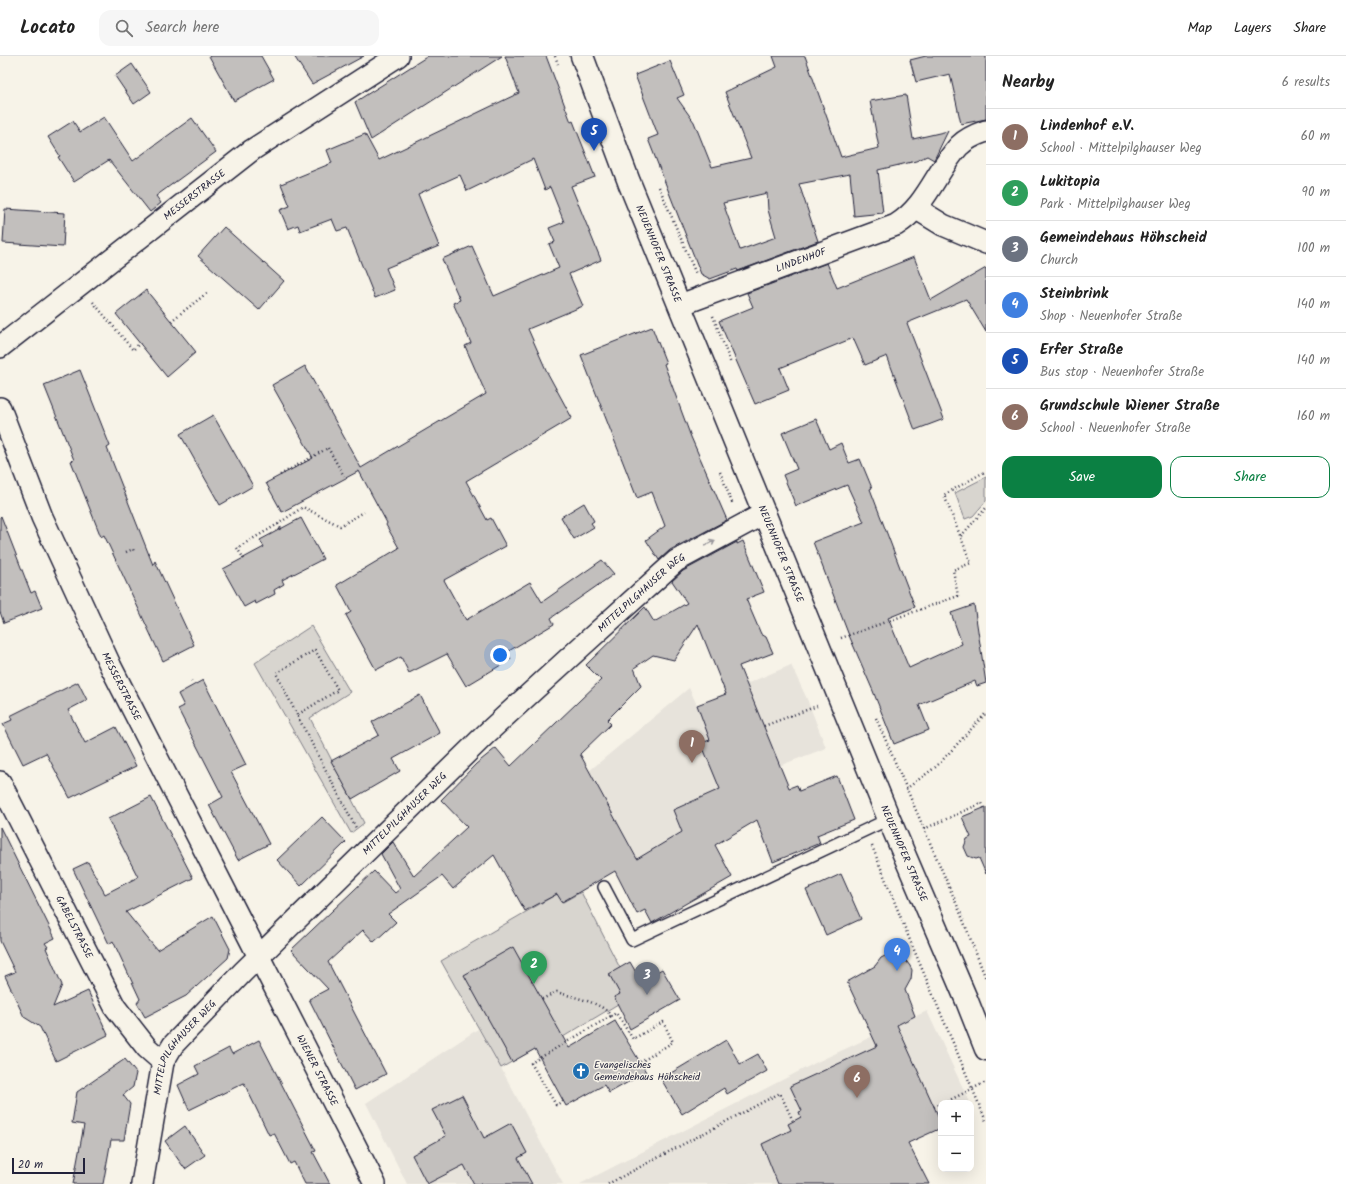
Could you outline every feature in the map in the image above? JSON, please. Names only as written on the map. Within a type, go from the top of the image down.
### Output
[{"type":"main road","name":"NEUENHOFER STRASSE","points":[[582,56],[612,140],[889,819],[986,1049]]},
{"type":"street","name":"MESSERSTRASSE","points":[[0,347],[252,150],[398,56]]},
{"type":"street","name":"LINDENHOF","points":[[680,305],[896,225],[906,219],[917,209],[960,145],[973,136],[986,131]]},
{"type":"street","points":[[917,209],[943,225],[986,243]]},
{"type":"street","name":"MESSERSTRASSE","points":[[0,408],[42,517],[111,667],[259,957]]},
{"type":"street","name":"MITTELPILGHAUSER WEG","points":[[142,1184],[163,1062],[172,1045],[367,850],[492,728],[676,561],[765,513]]},
{"type":"street","name":"GABELSTRASSE","points":[[0,782],[115,1008],[147,1048],[163,1062]]},
{"type":"street","name":"WIENER STRASSE","points":[[259,957],[375,1184]]},
{"type":"lane","points":[[604,886],[632,940],[889,819]]},
{"type":"path","points":[[79,285],[133,350],[140,343]]},
{"type":"path","points":[[171,321],[207,293]]},
{"type":"path","points":[[280,475],[328,448],[344,476]]},
{"type":"path","points":[[841,638],[958,596],[953,570],[971,563],[944,494],[986,471]]},
{"type":"path","points":[[244,559],[237,548],[304,507],[340,526],[364,512]]},
{"type":"path","points":[[961,536],[986,508]]},
{"type":"path","points":[[278,524],[281,530]]},
{"type":"path","points":[[126,552],[133,549],[134,552]]},
{"type":"path","points":[[297,715],[338,690],[315,650],[276,673],[297,715],[367,850]]},
{"type":"path","points":[[764,726],[817,706],[820,713]]},
{"type":"path","points":[[986,713],[937,766],[906,789],[960,912],[986,979]]},
{"type":"path","points":[[924,829],[982,803],[984,808]]},
{"type":"path","points":[[865,830],[986,1121]]},
{"type":"path","points":[[542,999],[556,992],[591,1002],[608,1011],[611,1016]]},
{"type":"path","points":[[563,1101],[556,1105],[531,1063],[542,1055],[616,1013],[633,1039],[663,1022],[673,1042],[636,1065]]},
{"type":"path","points":[[950,1100],[986,1082]]},
{"type":"path","points":[[608,1184],[780,1093],[794,1121]]},
{"type":"path","points":[[934,1108],[938,1106]]},
{"type":"shaded area","points":[[986,477],[986,501],[973,516],[965,519],[955,493]]},
{"type":"shaded area","points":[[311,626],[350,692],[310,718],[364,823],[351,833],[255,663]]},
{"type":"shaded area","points":[[791,665],[807,699],[826,748],[729,785],[673,810],[682,832],[637,859],[589,771],[689,688],[697,705]]},
{"type":"shaded area","points":[[581,892],[620,968],[620,994],[614,997],[618,1004],[563,1037],[561,1034],[501,1068],[441,961],[557,894],[563,902]]},
{"type":"shaded area","points":[[927,1011],[969,1100],[938,1100],[938,1129],[818,1184],[580,1184],[817,1062]]},
{"type":"shaded area","points":[[478,1029],[501,1068],[563,1184],[407,1184],[366,1103]]},
{"type":"building","points":[[209,56],[261,56],[274,79],[234,101]]},
{"type":"building","points":[[294,56],[364,56],[312,84]]},
{"type":"building","points":[[428,56],[502,56],[371,140],[355,102]]},
{"type":"building","points":[[505,56],[546,56],[571,122],[573,121],[595,177],[571,186],[601,260],[569,274],[583,306],[528,329],[547,372],[572,418],[466,481],[487,520],[491,518],[506,546],[444,580],[466,620],[530,582],[542,602],[602,560],[614,574],[551,618],[554,624],[507,652],[511,659],[466,686],[447,654],[409,673],[401,657],[376,670],[346,615],[351,612],[337,585],[399,548],[359,471],[282,512],[266,483],[313,458],[272,385],[305,366],[361,468],[486,394],[465,346],[471,343],[453,303],[460,300],[442,259],[472,246],[494,296],[559,268],[549,244],[555,242],[549,228],[564,222],[550,187],[545,190],[533,159],[467,191],[460,175],[418,194],[439,246],[386,268],[395,290],[375,298],[347,228],[337,231],[332,219],[300,231],[298,225],[288,229],[280,210],[290,206],[281,184],[332,163],[327,150],[365,134],[379,160],[519,93]]},
{"type":"building","points":[[773,56],[805,56],[841,157],[879,148],[870,101],[906,95],[913,139],[948,131],[934,160],[927,156],[916,161],[878,170],[883,213],[854,216],[850,174],[799,184],[818,241],[738,271],[737,269],[710,279],[701,274],[648,139],[658,135],[635,75],[670,61],[684,95],[677,98],[694,122],[712,167],[751,158],[725,92],[777,67]],"holes":[[[767,193],[768,210],[776,237],[740,250],[723,203]]]},
{"type":"building","points":[[926,56],[986,56],[986,119],[961,124],[950,74],[916,82],[910,60]]},
{"type":"building","points":[[132,64],[151,92],[134,104],[115,76]]},
{"type":"building","points":[[104,117],[133,161],[192,118],[216,152],[156,196],[161,203],[150,212],[109,160],[74,182],[58,157],[60,156],[48,137],[73,121],[80,132]]},
{"type":"building","points":[[5,209],[65,213],[63,247],[3,243]]},
{"type":"building","points":[[224,227],[284,281],[259,310],[198,256]]},
{"type":"building","points":[[914,257],[931,300],[986,268],[986,332],[966,299],[907,323],[944,419],[915,430],[887,356],[865,365],[853,338],[780,368],[789,390],[755,404],[719,321],[753,307],[747,293],[827,263],[837,288]]},
{"type":"building","points":[[146,290],[196,352],[167,377],[116,314]]},
{"type":"building","points":[[652,327],[691,437],[727,520],[670,550],[659,560],[646,540],[665,526],[652,492],[637,498],[581,355]]},
{"type":"building","points":[[80,370],[110,446],[107,448],[153,565],[155,561],[194,645],[163,661],[104,535],[101,537],[71,461],[74,460],[44,385]]},
{"type":"building","points":[[213,415],[253,486],[220,505],[180,434]]},
{"type":"building","points":[[816,419],[829,449],[841,443],[849,463],[860,459],[872,488],[870,489],[915,607],[888,618],[909,668],[962,644],[951,613],[974,605],[986,683],[977,686],[975,681],[919,705],[929,730],[894,744],[848,633],[813,542],[864,522],[847,485],[796,506],[783,475],[797,469],[782,433]]},
{"type":"building","points":[[584,503],[594,521],[591,523],[594,527],[574,539],[561,517]]},
{"type":"building","points":[[1,516],[31,593],[35,591],[42,608],[4,623],[0,612]]},
{"type":"building","points":[[301,518],[323,559],[282,580],[284,584],[274,590],[275,594],[256,604],[255,601],[244,607],[223,569],[264,547],[260,540]]},
{"type":"building","points":[[743,541],[764,592],[746,599],[761,634],[766,637],[773,653],[739,666],[789,788],[797,785],[799,791],[837,776],[854,820],[817,835],[820,843],[773,862],[757,820],[715,845],[732,877],[652,923],[645,910],[637,914],[615,871],[562,902],[557,894],[525,911],[494,855],[453,889],[442,876],[388,914],[396,922],[374,942],[363,930],[328,962],[386,1074],[355,1090],[309,999],[328,989],[291,950],[374,871],[395,893],[400,889],[381,854],[393,842],[414,876],[467,827],[441,800],[476,764],[496,748],[511,766],[601,680],[586,665],[645,607],[654,622],[687,603],[672,581],[683,571],[737,542],[737,544]],"holes":[[[698,624],[726,694],[697,705],[710,740],[701,743],[720,789],[673,810],[682,832],[637,859],[580,754],[611,724],[607,720],[641,686],[634,668],[653,655],[674,660]]]},
{"type":"building","points":[[203,680],[246,765],[231,772],[269,844],[238,860],[209,805],[223,797],[178,709],[184,706],[178,694]]},
{"type":"building","points":[[78,682],[87,700],[68,710],[85,743],[116,727],[136,766],[70,798],[46,753],[23,764],[3,724],[12,720],[10,716]]},
{"type":"building","points":[[420,695],[440,733],[393,759],[400,771],[352,799],[331,761],[379,735],[372,722]]},
{"type":"building","points":[[151,797],[193,878],[126,912],[157,950],[213,916],[230,949],[228,958],[186,996],[145,1017],[137,1003],[140,999],[113,941],[109,944],[73,869],[88,862],[105,894],[138,877],[108,819]]},
{"type":"building","points":[[986,807],[986,874],[979,858],[976,859],[968,856],[964,847],[967,839],[971,837],[962,817]]},
{"type":"building","points":[[322,817],[346,842],[301,886],[277,860]]},
{"type":"building","points":[[0,827],[55,938],[45,943],[48,947],[46,948],[62,985],[53,1007],[88,991],[108,1035],[56,1061],[40,1027],[24,1017],[5,976],[15,972],[0,941]]},
{"type":"building","points":[[841,874],[861,919],[826,935],[806,890]]},
{"type":"building","points":[[513,947],[569,1048],[615,1021],[646,1072],[609,1093],[604,1085],[566,1106],[535,1049],[512,1062],[464,975]]},
{"type":"building","points":[[889,954],[900,955],[904,958],[912,970],[911,979],[905,990],[915,1016],[897,1025],[938,1115],[938,1129],[908,1143],[929,1184],[778,1184],[762,1144],[791,1130],[788,1124],[801,1117],[799,1112],[802,1111],[790,1086],[877,1046],[847,982],[875,966],[881,958]]},
{"type":"building","points":[[630,962],[641,981],[662,969],[680,1000],[630,1029],[614,997],[620,994],[609,974]]},
{"type":"building","points":[[259,1040],[316,1151],[313,1152],[330,1184],[305,1184],[294,1162],[290,1164],[274,1133],[269,1135],[244,1083],[189,1110],[178,1085],[199,1074],[195,1066],[229,1048],[232,1054]]},
{"type":"building","points":[[726,1040],[740,1064],[758,1054],[767,1071],[727,1094],[724,1088],[682,1114],[661,1079]]},
{"type":"building","points":[[125,1059],[136,1073],[133,1087],[123,1095],[130,1104],[124,1140],[111,1140],[103,1184],[73,1184],[84,1125],[72,1123],[77,1092]]},
{"type":"building","points":[[462,1095],[484,1138],[511,1123],[527,1153],[518,1158],[532,1184],[474,1184],[464,1165],[427,1184],[412,1155],[446,1136],[432,1110]]},
{"type":"building","points":[[185,1126],[205,1155],[185,1169],[165,1141]]},
{"type":"place","name":"Erfer Straße","points":[[594,151]]},
{"type":"place","name":"Lindenhof e.V.","points":[[692,763]]},
{"type":"place","name":"Steinbrink","points":[[897,971]]},
{"type":"place","name":"Lukitopia","points":[[534,984]]},
{"type":"place","name":"Gemeindehaus Höhscheid","points":[[647,995]]},
{"type":"place","name":"Evangelisches Gemeindehaus Höhscheid","points":[[581,1071]]},
{"type":"place","name":"Grundschule Wiener Straße","points":[[857,1098]]}]
